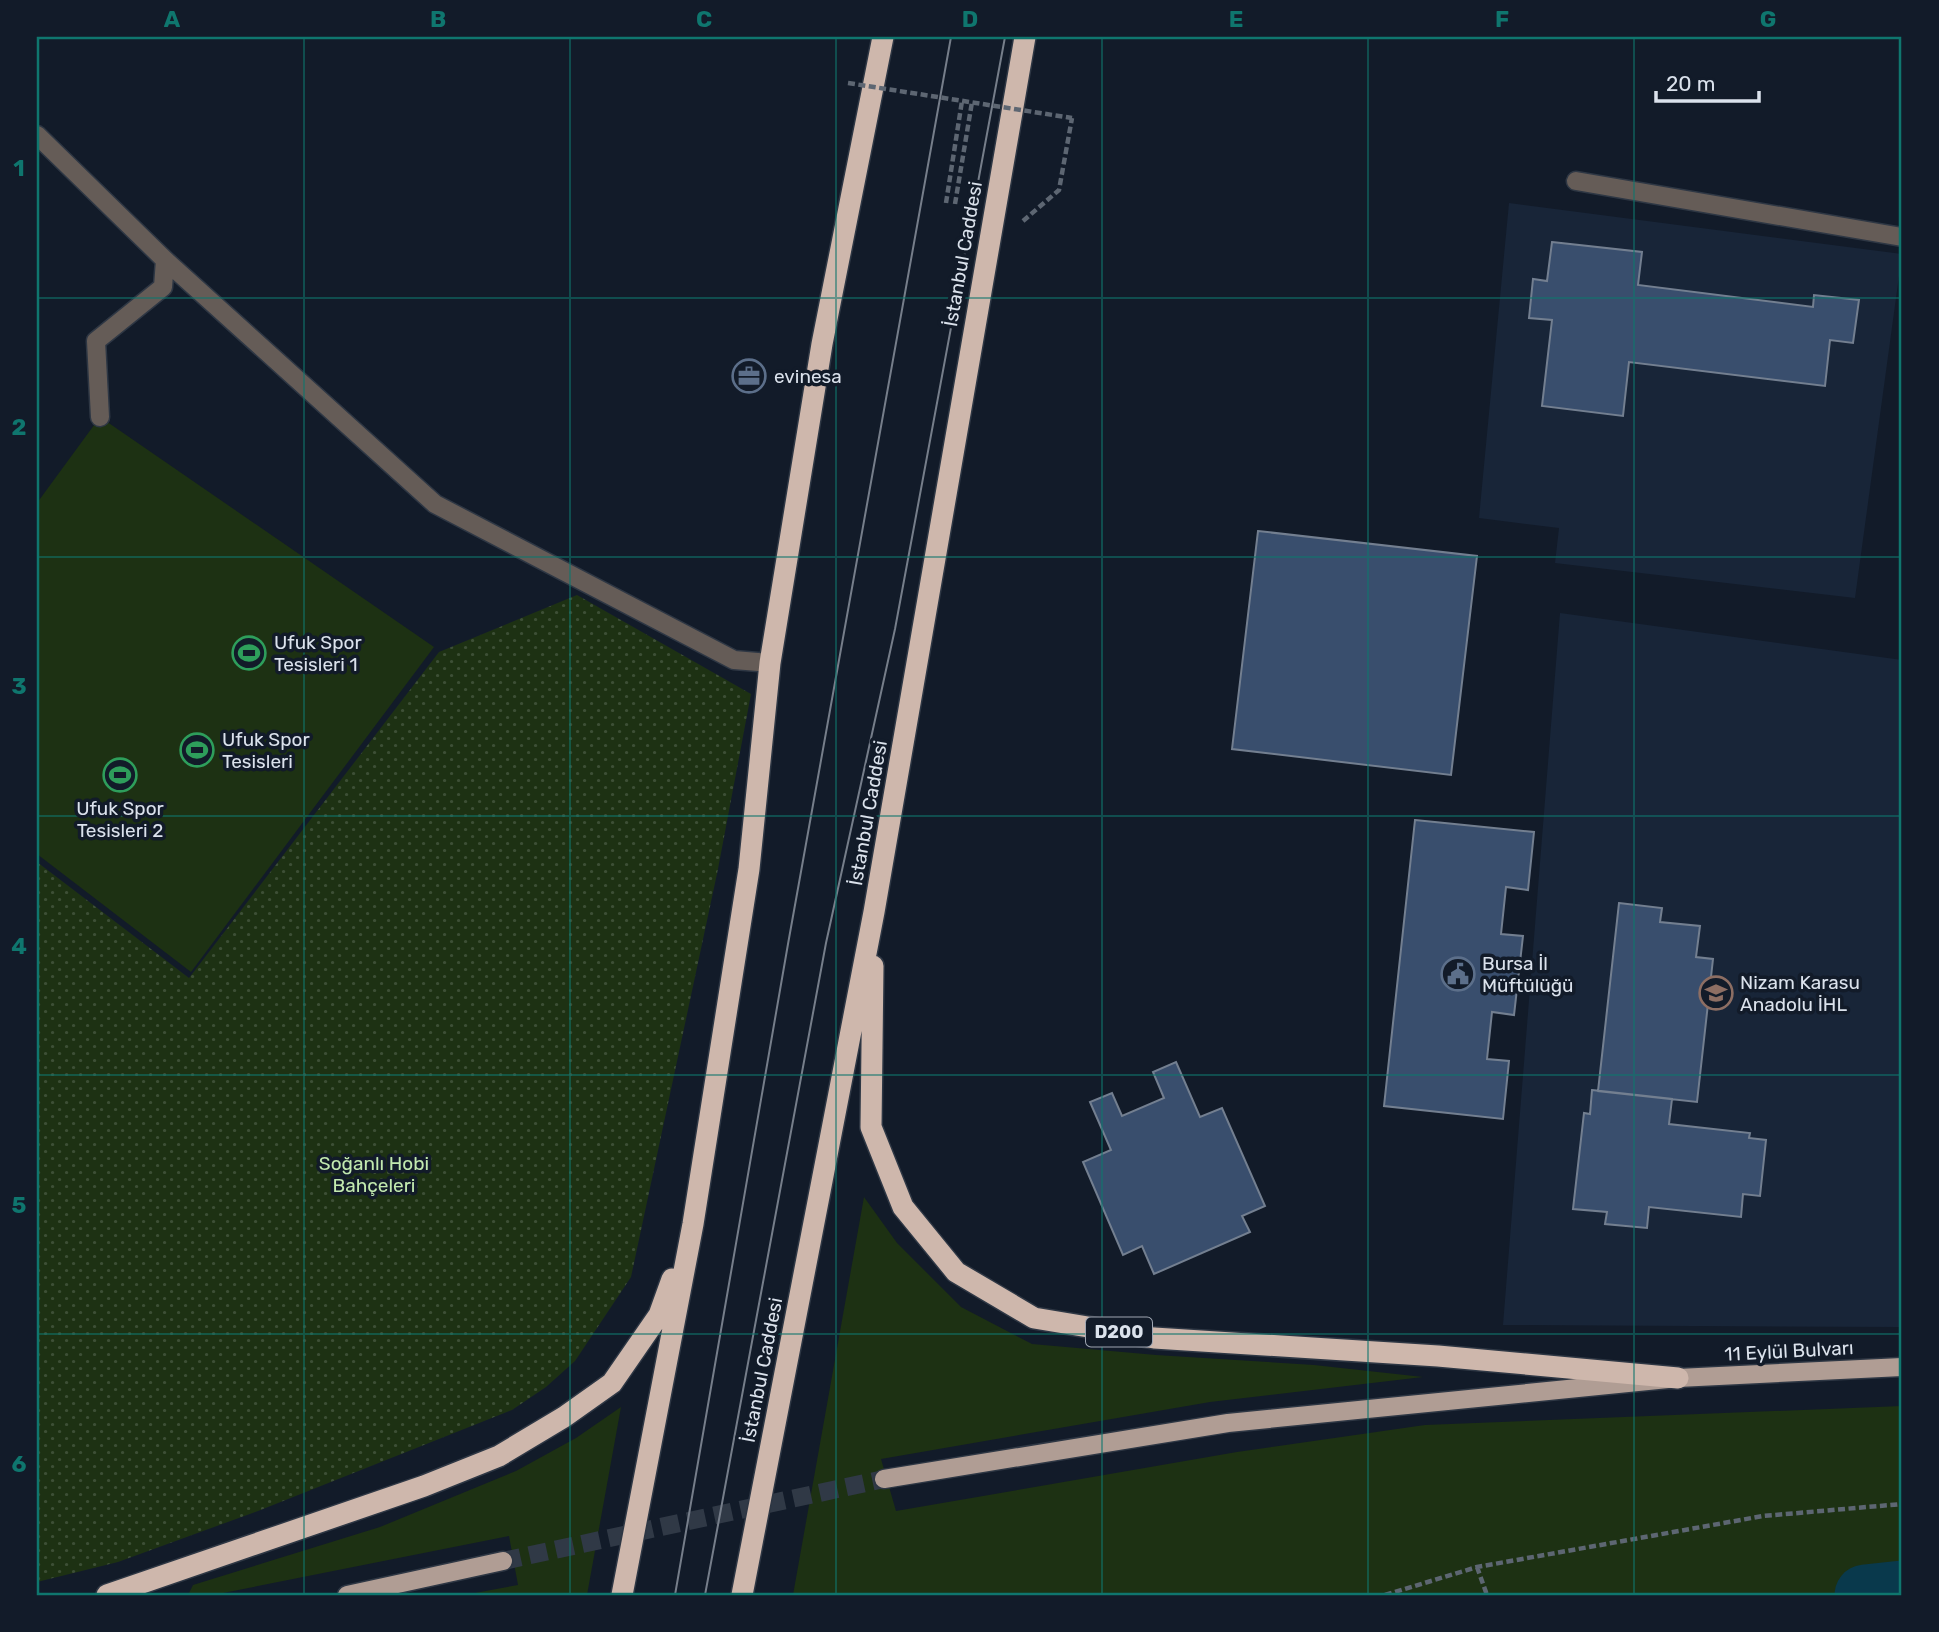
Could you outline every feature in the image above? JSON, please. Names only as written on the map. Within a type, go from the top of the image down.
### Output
[{"type":"highway","name":"İstanbul Caddesi","points":[[742,1595],[874,912],[1025,37]]},
{"type":"highway","points":[[622,1595],[693,1224],[749,869],[770,663],[822,344],[882,38]]},
{"type":"highway","name":"D200","points":[[874,912],[871,1127],[903,1207],[956,1272],[1034,1318],[1154,1338],[1438,1356],[1678,1378]]},
{"type":"highway","points":[[107,1595],[424,1486],[499,1456],[564,1417],[612,1383],[659,1315],[693,1224]]},
{"type":"main road","name":"11 Eylül Bulvarı","points":[[884,1479],[1228,1423],[1678,1378],[1902,1367]]},
{"type":"main road","points":[[347,1595],[503,1561]]},
{"type":"lane","points":[[37,135],[165,260],[435,504],[734,660],[770,663]]},
{"type":"lane","points":[[1576,181],[1902,237]]},
{"type":"lane","points":[[100,417],[96,341],[163,287],[165,260]]},
{"type":"path","points":[[848,83],[1072,118],[1059,190]]},
{"type":"path","points":[[946,203],[962,101]]},
{"type":"path","points":[[955,204],[972,102]]},
{"type":"path","points":[[1385,1595],[1477,1567],[1763,1516],[1902,1504]]},
{"type":"path","points":[[1477,1567],[1487,1595]]},
{"type":"shaded area","points":[[1509,203],[1902,254],[1855,598],[1555,563],[1559,528],[1479,518]]},
{"type":"shaded area","name":"Nizam Karasu Anadolu İHL","points":[[1560,613],[1902,660],[1902,1327],[1503,1325]]},
{"type":"green space","name":"Ufuk Spor Tesisleri","points":[[100,417],[434,647],[191,972],[37,854],[37,503]]},
{"type":"green space","name":"Soğanlı Hobi Bahçeleri","points":[[577,595],[751,694],[718,869],[631,1277],[575,1361],[546,1387],[512,1410],[258,1511],[118,1562],[37,1582],[37,862],[189,978],[439,652]]},
{"type":"green space","points":[[864,1197],[897,1243],[961,1307],[1032,1344],[1314,1365],[1423,1377],[1210,1402],[881,1459],[896,1511],[1237,1452],[1425,1425],[1902,1406],[1902,1595],[793,1595]]},
{"type":"green space","points":[[621,1407],[587,1595],[464,1595],[518,1585],[509,1536],[213,1595],[188,1595],[193,1585],[380,1527],[516,1471],[576,1438]]},
{"type":"building","points":[[1552,242],[1642,252],[1638,285],[1813,307],[1814,295],[1859,300],[1853,343],[1830,340],[1825,386],[1629,362],[1623,416],[1542,406],[1552,320],[1529,318],[1533,279],[1547,281]]},
{"type":"building","points":[[1258,531],[1477,556],[1451,775],[1232,749]]},
{"type":"building","name":"Bursa İl Müftülüğü","points":[[1415,820],[1534,832],[1528,890],[1506,887],[1501,934],[1523,936],[1514,1015],[1492,1012],[1487,1059],[1509,1061],[1503,1119],[1384,1106]]},
{"type":"building","points":[[1619,903],[1662,908],[1660,922],[1700,926],[1696,957],[1713,959],[1697,1102],[1598,1091]]},
{"type":"building","points":[[1176,1062],[1200,1117],[1222,1108],[1265,1206],[1242,1216],[1250,1232],[1154,1274],[1142,1246],[1123,1255],[1083,1162],[1111,1150],[1090,1102],[1112,1093],[1122,1116],[1164,1098],[1153,1072]]},
{"type":"building","points":[[1592,1090],[1672,1099],[1669,1124],[1750,1133],[1749,1138],[1766,1140],[1760,1196],[1743,1194],[1741,1217],[1649,1207],[1647,1228],[1605,1224],[1607,1212],[1573,1209],[1584,1113],[1590,1114]]},
{"type":"waterway","points":[[1865,1595],[1902,1591]]},
{"type":"tunnel","points":[[503,1561],[884,1479]]},
{"type":"tram line","points":[[675,1595],[788,944],[951,37]]},
{"type":"tram line","points":[[705,1595],[826,943],[895,629],[1005,37]]},
{"type":"place","name":"evinesa","points":[[749,376]]},
{"type":"place","name":"Ufuk Spor Tesisleri 1","points":[[249,653]]},
{"type":"place","name":"Ufuk Spor Tesisleri","points":[[197,750]]},
{"type":"place","name":"Ufuk Spor Tesisleri 2","points":[[120,775]]},
{"type":"place","name":"Bursa İl Müftülüğü","points":[[1458,974]]},
{"type":"place","name":"Nizam Karasu Anadolu İHL","points":[[1716,993]]}]
